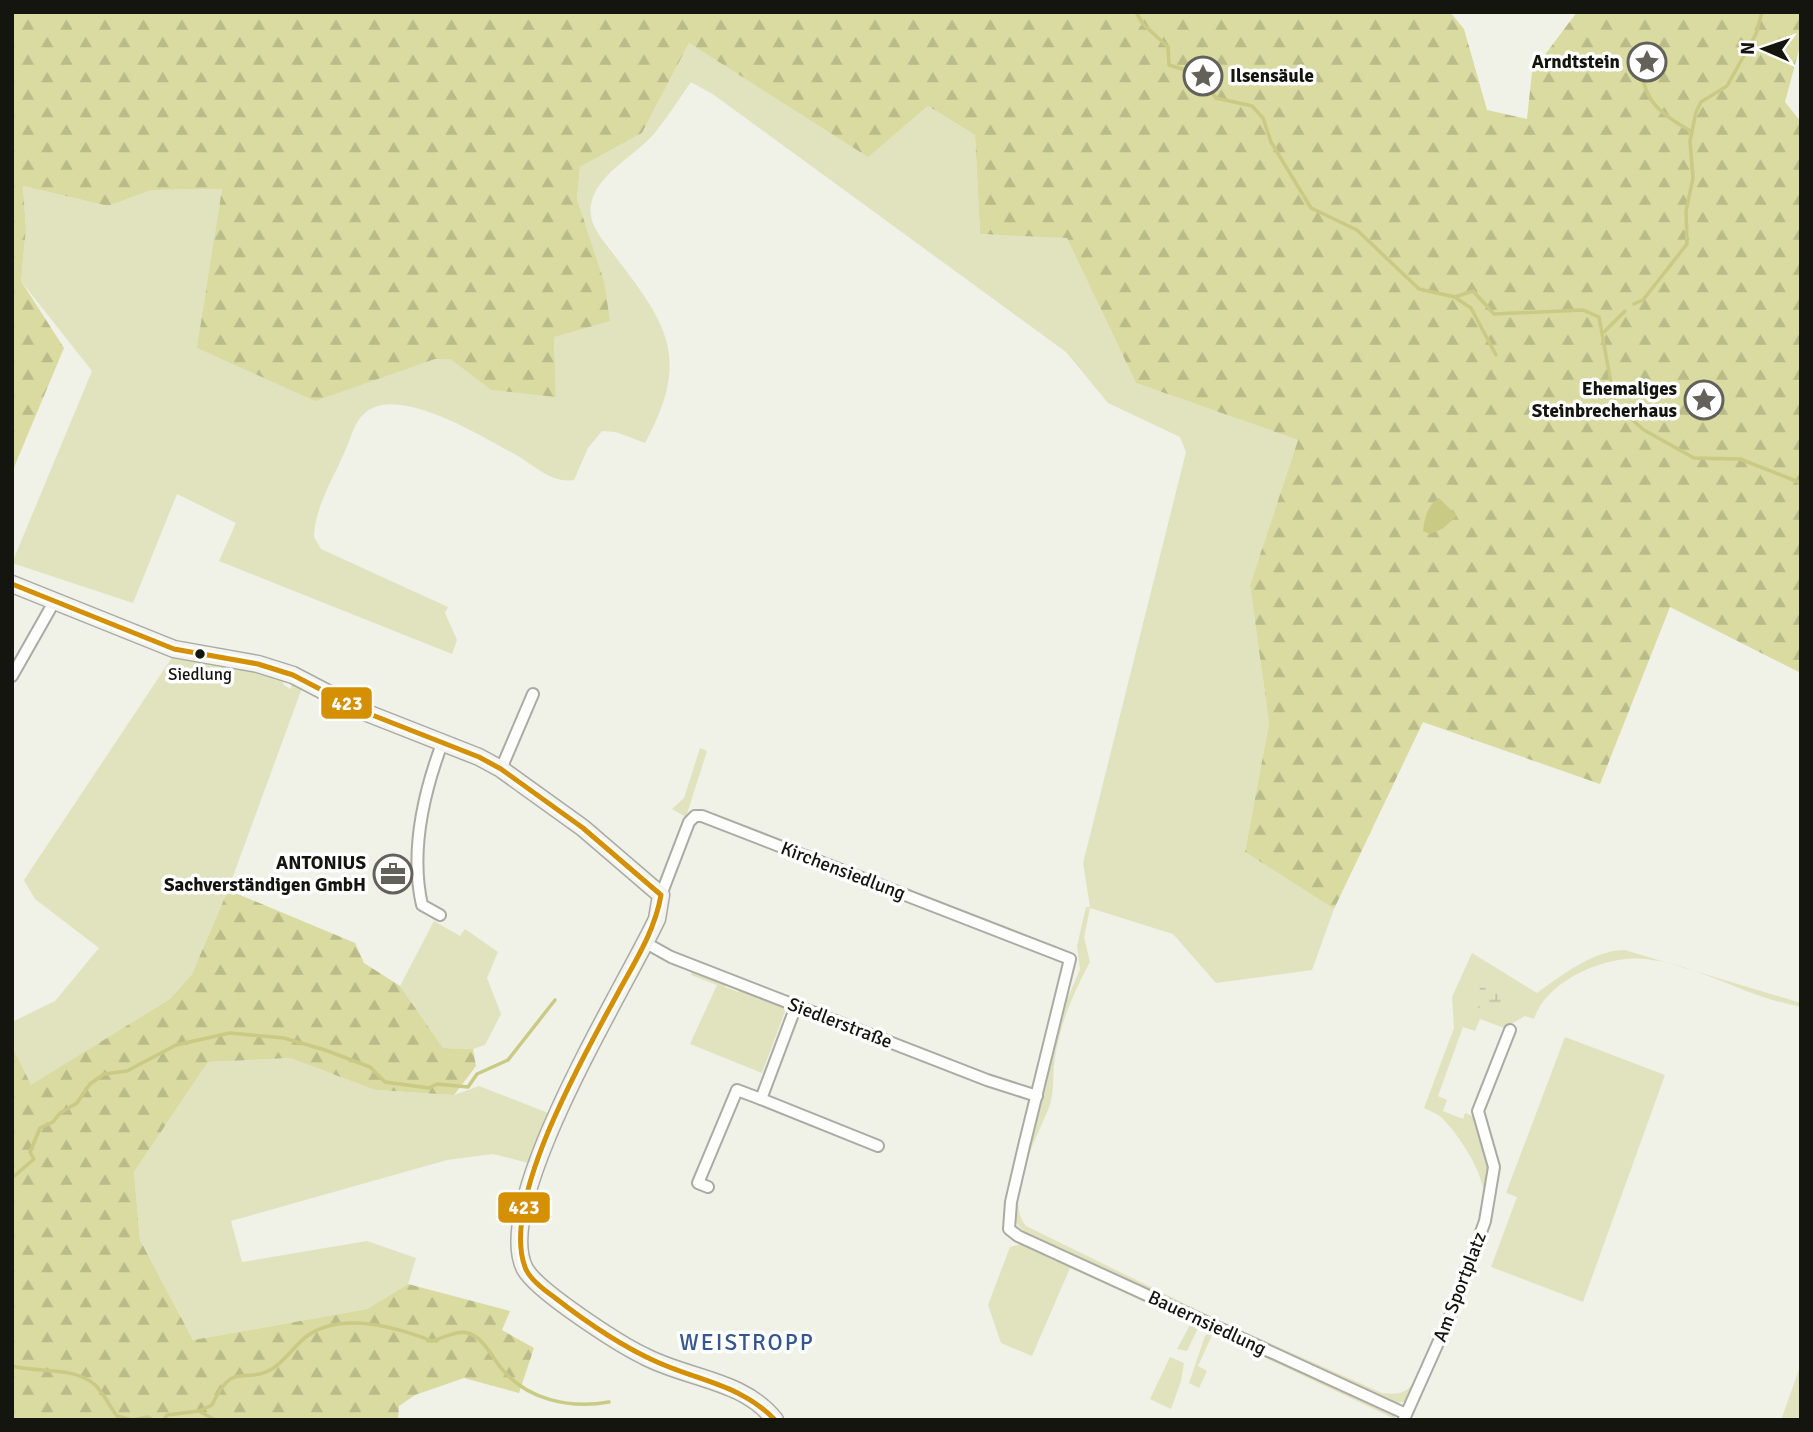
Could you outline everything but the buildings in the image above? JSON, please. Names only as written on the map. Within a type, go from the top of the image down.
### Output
[{"type":"street","points":[[12,584],[174,649],[258,664],[293,675],[362,710],[443,741],[502,769],[583,828],[661,895],[657,919],[646,943],[556,1118],[523,1209],[519,1247],[524,1267],[539,1286],[642,1356],[752,1397],[775,1420]]},
{"type":"street","points":[[12,676],[54,602]]},
{"type":"street","points":[[502,769],[533,694]]},
{"type":"street","points":[[440,915],[422,905],[418,841],[431,777],[443,741]]},
{"type":"street","name":"Kirchensiedlung","points":[[661,895],[689,822],[695,816],[702,816],[1070,959],[1037,1096]]},
{"type":"street","name":"Siedlerstraße","points":[[646,943],[671,957],[796,1006],[987,1080],[1037,1096]]},
{"type":"street","points":[[761,1099],[796,1006]]},
{"type":"street","name":"Am Sportplatz","points":[[1405,1417],[1455,1305],[1485,1221],[1494,1167],[1478,1111],[1510,1030]]},
{"type":"street","points":[[708,1186],[698,1183],[737,1090],[878,1146]]},
{"type":"street","name":"Bauernsiedlung","points":[[1037,1096],[1011,1202],[1009,1229],[1018,1236],[1405,1417]]},
{"type":"green space","points":[[12,12],[1450,12],[1464,29],[1487,110],[1527,119],[1532,72],[1577,12],[1801,12],[1801,42],[1785,102],[1801,122],[1801,673],[1670,607],[1600,784],[1423,722],[1334,909],[1245,852],[1269,723],[1250,585],[1298,440],[1136,383],[1067,238],[980,234],[975,135],[928,106],[868,157],[689,43],[642,133],[580,167],[577,199],[604,281],[610,321],[554,337],[556,397],[491,390],[450,359],[435,359],[315,401],[197,348],[222,189],[152,190],[108,206],[23,186],[26,229],[21,281],[64,348],[12,472]]},
{"type":"green space","points":[[689,43],[868,156],[928,106],[975,135],[980,234],[1067,237],[1136,383],[1298,440],[1250,585],[1269,723],[1245,852],[1334,909],[1312,970],[1216,983],[1173,934],[1090,908],[1084,937],[1090,962],[1064,1020],[1055,1057],[1050,1104],[1024,1168],[1018,1201],[1020,1215],[1026,1226],[1218,1320],[1382,1393],[1392,1394],[1408,1389],[1432,1347],[1410,1397],[1406,1400],[1396,1403],[1379,1398],[1031,1239],[1017,1224],[1014,1204],[1061,1015],[1080,969],[1077,946],[1086,907],[1090,907],[1083,863],[1186,452],[1180,437],[1108,403],[1066,352],[714,95],[691,82],[654,134],[600,184],[591,205],[595,228],[644,296],[666,339],[670,361],[668,385],[660,412],[645,443],[616,432],[602,431],[588,448],[574,480],[566,480],[542,472],[513,453],[458,424],[414,407],[393,404],[375,407],[361,417],[354,429],[321,504],[314,537],[321,549],[448,607],[445,613],[457,640],[452,654],[219,561],[236,523],[177,494],[133,603],[12,563],[92,371],[21,281],[26,229],[23,186],[108,206],[152,190],[222,189],[198,348],[394,372],[435,359],[450,359],[491,390],[556,396],[554,337],[604,281],[577,199],[580,167],[642,133]]},
{"type":"green space","points":[[173,656],[282,678],[284,685],[290,689],[293,683],[302,688],[228,890],[192,974],[170,999],[31,1086],[12,1046],[12,1022],[55,1001],[99,948],[35,899],[24,880]]},
{"type":"green space","points":[[700,748],[707,751],[686,817],[672,809],[684,798]]},
{"type":"green space","points":[[228,890],[355,943],[364,963],[400,986],[443,1048],[473,1049],[476,1066],[454,1095],[375,1090],[290,1058],[208,1062],[134,1172],[140,1240],[193,1340],[367,1309],[408,1284],[510,1311],[502,1330],[534,1348],[519,1393],[464,1378],[415,1395],[399,1406],[398,1420],[12,1420],[12,1046],[31,1085],[170,999],[192,974]]},
{"type":"green space","points":[[434,921],[460,936],[465,929],[498,952],[487,978],[501,1014],[485,1045],[473,1049],[443,1048],[400,986]]},
{"type":"green space","points":[[1625,950],[1671,964],[1630,959],[1597,966],[1564,982],[1551,992],[1534,1019],[1525,1016],[1504,1028],[1480,1019],[1475,1031],[1463,1027],[1438,1096],[1447,1100],[1443,1111],[1463,1119],[1465,1113],[1475,1117],[1490,1168],[1489,1189],[1468,1266],[1443,1322],[1467,1259],[1482,1204],[1483,1188],[1477,1170],[1455,1133],[1442,1118],[1424,1108],[1454,1028],[1452,997],[1472,953],[1537,993],[1579,965],[1613,951]]},
{"type":"green space","points":[[693,970],[726,983],[725,987],[738,992],[740,988],[787,1006],[762,1073],[690,1044],[717,985],[691,975]]},
{"type":"green space","points":[[1695,971],[1801,1003],[1801,1007],[1769,999]]},
{"type":"green space","points":[[1481,985],[1503,994],[1496,1014],[1474,1006]]},
{"type":"green space","points":[[1565,1037],[1665,1075],[1583,1302],[1491,1267],[1517,1197],[1506,1193]]},
{"type":"green space","points":[[290,1058],[375,1090],[454,1095],[479,1086],[551,1114],[532,1164],[493,1154],[447,1160],[231,1221],[242,1262],[367,1241],[416,1258],[408,1284],[367,1309],[193,1340],[140,1240],[134,1172],[208,1062]]},
{"type":"green space","points":[[1021,1244],[1196,1323],[1198,1328],[1187,1351],[1177,1349],[1191,1323],[1070,1268],[1032,1356],[1001,1343],[988,1305],[1010,1247]]},
{"type":"green space","points":[[1212,1330],[1391,1411],[1397,1420],[1213,1333],[1198,1366],[1207,1371],[1199,1388],[1189,1383],[1205,1336]]},
{"type":"green space","points":[[1170,1357],[1184,1363],[1171,1409],[1150,1399]]},
{"type":"green space","points":[[1801,1364],[1801,1420],[1781,1420]]},
{"type":"shaded area","points":[[1439,498],[1457,516],[1442,529],[1430,534],[1423,531],[1426,517],[1429,508]]},
{"type":"waterway","points":[[1136,12],[1143,24],[1168,47],[1169,65],[1195,73],[1216,98],[1252,106],[1263,118],[1271,142],[1311,208],[1357,230],[1419,289],[1455,297],[1473,291],[1494,314],[1583,310],[1599,317],[1615,405],[1644,430],[1694,458],[1740,459],[1801,483]]},
{"type":"waterway","points":[[1634,304],[1643,300],[1687,244],[1686,211],[1693,178],[1690,141],[1696,112],[1701,102],[1727,86],[1756,34],[1762,12]]},
{"type":"waterway","points":[[1642,60],[1644,85],[1654,104],[1692,132]]},
{"type":"waterway","points":[[1453,296],[1471,308],[1496,355]]},
{"type":"waterway","points":[[1604,332],[1625,311]]},
{"type":"waterway","points":[[12,1178],[34,1159],[30,1152],[40,1128],[53,1122],[60,1113],[77,1103],[90,1084],[104,1074],[127,1071],[176,1045],[230,1033],[284,1038],[370,1067],[385,1082],[429,1088],[437,1084],[468,1087],[477,1074],[508,1060],[555,1000]]},
{"type":"waterway","points":[[164,1420],[167,1415],[199,1411],[212,1405],[226,1382],[272,1369],[307,1336],[321,1328],[352,1323],[386,1327],[432,1341],[455,1333],[468,1333],[483,1343],[512,1379],[536,1395],[565,1403],[609,1402]]},
{"type":"waterway","points":[[12,1366],[65,1372],[85,1378],[100,1390],[117,1416],[132,1420]]},
{"type":"waterway","points":[[199,1411],[215,1420]]},
{"type":"waterway","points":[[132,1420],[148,1417],[153,1420]]},
{"type":"transit line","name":"423","points":[[12,584],[174,649],[258,664],[293,675],[362,711],[479,757],[501,769],[583,828],[661,895],[644,945],[568,1087],[535,1166],[524,1204],[521,1238],[525,1267],[541,1288],[617,1341],[673,1369],[734,1391],[762,1408],[775,1420]]},
{"type":"place","name":"Arndtstein","points":[[1647,62]]},
{"type":"place","name":"Ilsensäule","points":[[1203,76]]},
{"type":"place","name":"Ehemaliges Steinbrecherhaus","points":[[1704,400]]},
{"type":"place","name":"Siedlung","points":[[200,654]]},
{"type":"place","name":"ANTONIUS Sachverständigen GmbH","points":[[393,874]]},
{"type":"district","name":"WEISTROPP","points":[[747,1342]]}]
